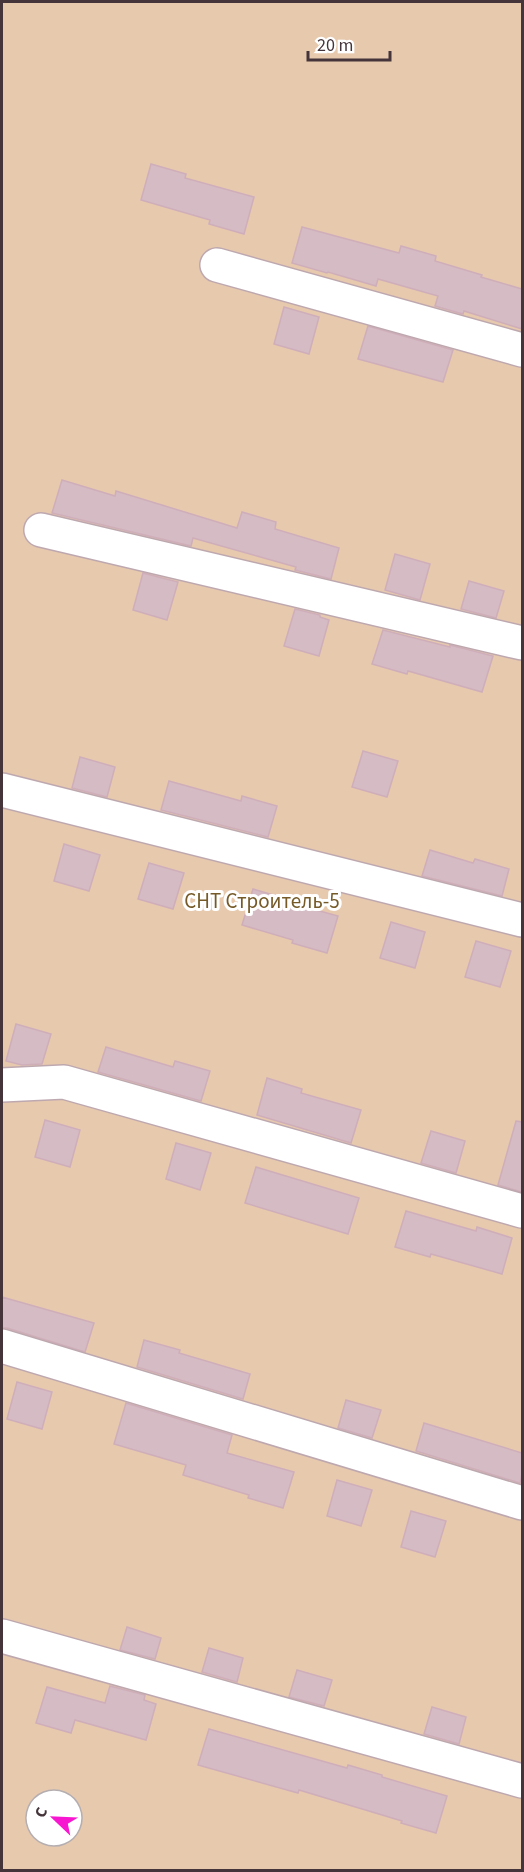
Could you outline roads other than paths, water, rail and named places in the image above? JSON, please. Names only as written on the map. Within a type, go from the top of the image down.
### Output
[{"type":"street","points":[[217,265],[522,350]]},
{"type":"street","points":[[41,530],[522,643]]},
{"type":"street","points":[[2,790],[522,920]]},
{"type":"street","points":[[2,1085],[64,1082],[522,1211]]},
{"type":"street","points":[[2,1346],[522,1503]]},
{"type":"street","points":[[2,1636],[522,1781]]},
{"type":"park label","name":"СНТ Строитель-5","points":[[262,901]]}]
